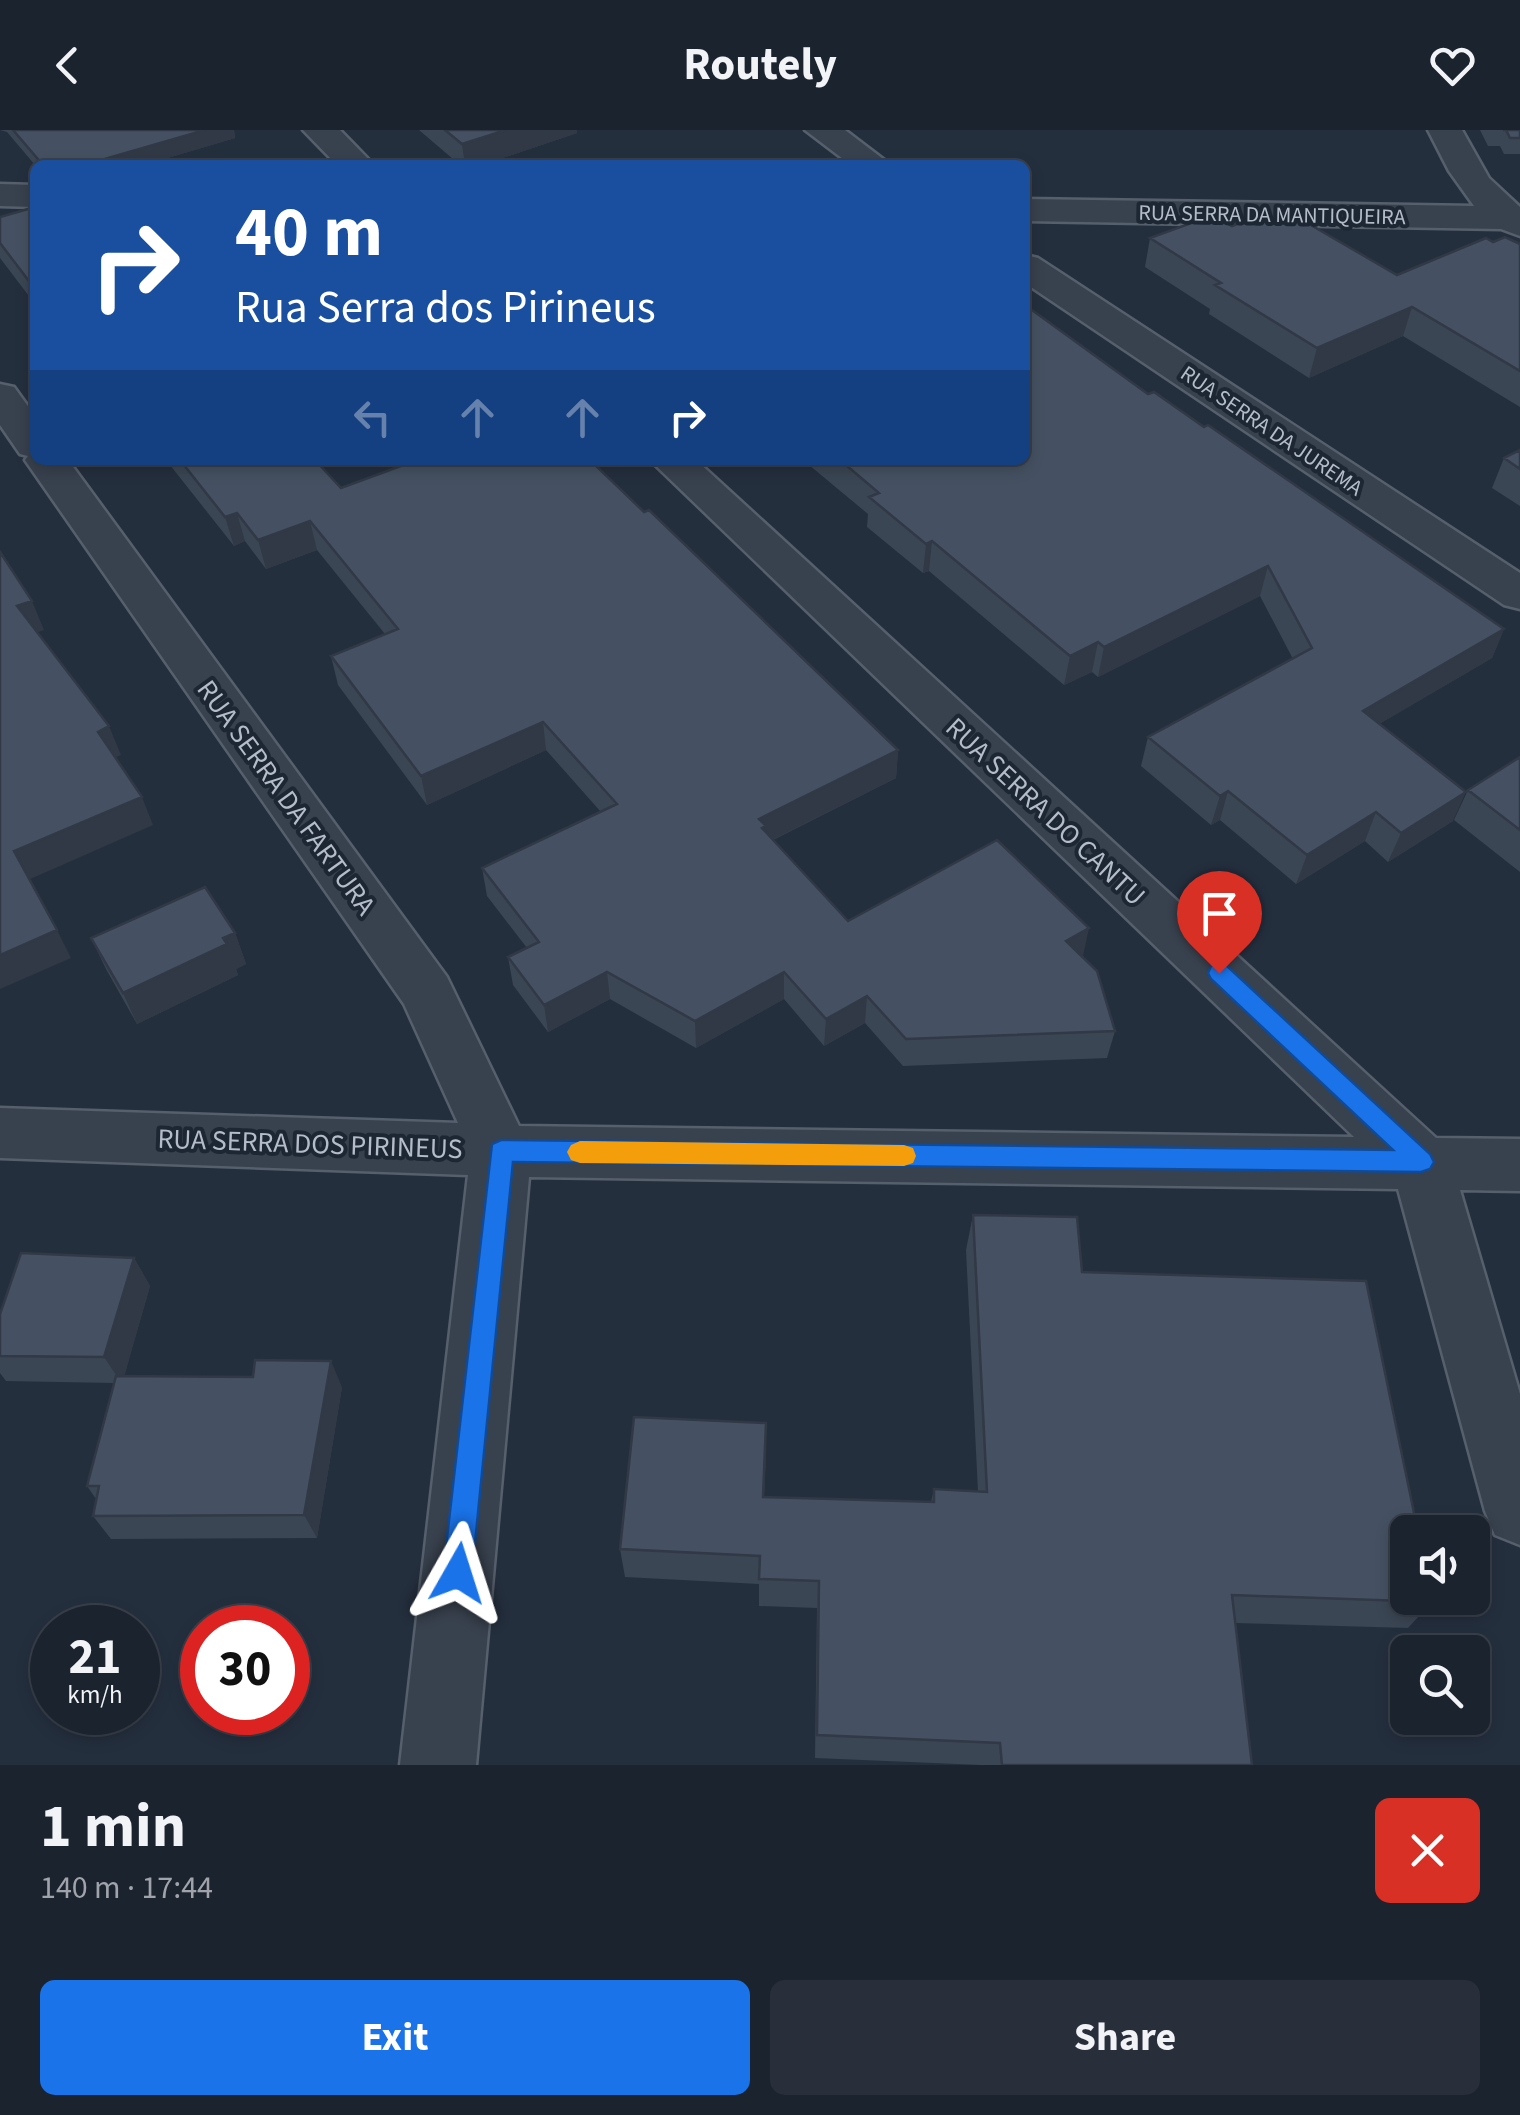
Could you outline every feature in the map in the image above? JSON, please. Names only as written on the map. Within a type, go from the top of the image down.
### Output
[{"type":"street","points":[[320,130],[351,160]]},
{"type":"street","points":[[822,130],[867,160]]},
{"type":"street","points":[[1445,130],[1471,183],[1516,220]]},
{"type":"street","points":[[0,195],[30,196]]},
{"type":"street","name":"RUA SERRA DA MANTIQUEIRA","points":[[1030,210],[1516,220]]},
{"type":"street","name":"RUA SERRA DA JUREMA","points":[[1030,269],[1520,594]]},
{"type":"street","points":[[0,396],[30,438]]},
{"type":"street","name":"RUA SERRA DA FARTURA","points":[[50,465],[427,993],[501,1151]]},
{"type":"street","name":"RUA SERRA DO CANTU","points":[[676,465],[1421,1162]]},
{"type":"street","name":"RUA SERRA DOS PIRINEUS","points":[[0,1133],[501,1151],[1520,1165]]},
{"type":"street","points":[[438,1765],[501,1151]]},
{"type":"street","points":[[1421,1162],[1520,1511]]},
{"type":"building","points":[[13,130],[205,130],[101,160],[39,160]]},
{"type":"building","points":[[445,130],[506,130],[462,144]]},
{"type":"building","points":[[1506,130],[1520,130],[1520,138],[1510,138]]},
{"type":"building","points":[[30,208],[30,282],[0,243],[0,217]]},
{"type":"building","points":[[1290,213],[1397,275],[1486,238],[1493,242],[1505,237],[1520,244],[1520,371],[1412,307],[1317,348],[1215,285],[1221,283],[1150,238],[1213,215],[1232,226],[1247,220],[1256,225]]},
{"type":"building","points":[[1030,309],[1148,394],[1154,392],[1204,427],[1208,425],[1504,629],[1363,711],[1466,792],[1401,833],[1376,812],[1307,855],[1228,791],[1220,796],[1148,737],[1312,648],[1268,566],[1104,647],[1098,642],[1070,656],[932,541],[926,544],[869,497],[879,493],[846,465],[1030,465]]},
{"type":"building","points":[[1520,450],[1520,469],[1504,458]]},
{"type":"building","points":[[184,465],[320,465],[341,488],[403,465],[595,465],[644,512],[649,510],[898,750],[759,819],[766,826],[762,828],[848,921],[997,840],[1089,928],[1066,941],[1097,971],[1115,1031],[906,1039],[867,996],[826,1019],[784,972],[695,1021],[607,972],[544,1005],[508,957],[539,942],[482,868],[617,804],[543,722],[421,776],[331,656],[398,629],[310,521],[258,540],[237,513],[225,517]]},
{"type":"building","points":[[0,552],[32,601],[17,606],[109,726],[98,732],[142,797],[14,851],[57,930],[0,955]]},
{"type":"building","points":[[1520,757],[1520,830],[1468,790]]},
{"type":"building","points":[[205,887],[235,933],[223,938],[227,944],[123,993],[91,938]]},
{"type":"building","points":[[973,1215],[1077,1217],[1082,1272],[1366,1281],[1414,1515],[1390,1515],[1390,1601],[1232,1595],[1252,1765],[1002,1765],[1000,1743],[817,1735],[819,1581],[759,1579],[760,1556],[620,1549],[634,1417],[766,1423],[763,1497],[934,1502],[934,1489],[987,1492]]},
{"type":"building","points":[[21,1253],[134,1258],[104,1357],[0,1356],[0,1314]]},
{"type":"building","points":[[255,1360],[331,1361],[304,1515],[93,1516],[99,1486],[87,1486],[116,1376],[253,1377]]},
{"type":"slow traffic","points":[[580,1152],[904,1156]]},
{"type":"route","points":[[458,1573],[501,1151],[1421,1162],[1219,973]]}]
